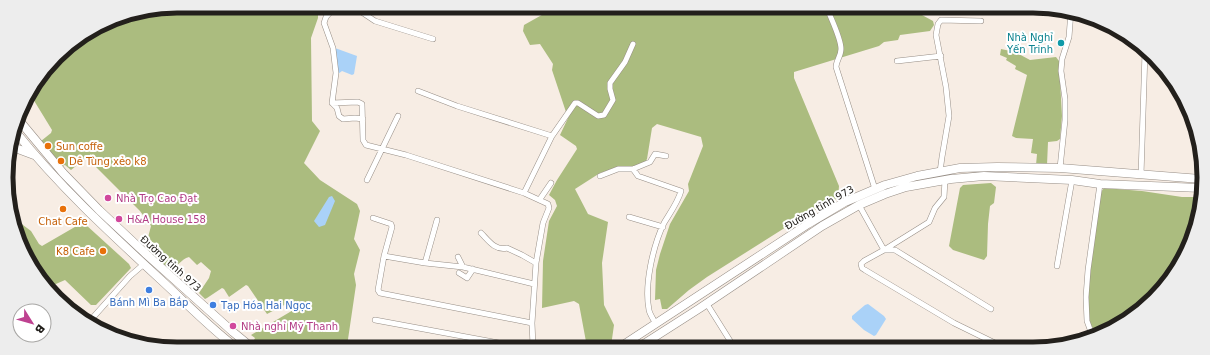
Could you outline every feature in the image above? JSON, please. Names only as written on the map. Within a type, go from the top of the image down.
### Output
[{"type":"main road","name":"Đường tỉnh 973","points":[[22,125],[80,192],[128,243],[142,262],[225,342]]},
{"type":"main road","name":"Đường tỉnh 973","points":[[19,136],[80,204],[128,243],[146,254],[245,342]]},
{"type":"main road","points":[[15,148],[36,156]]},
{"type":"main road","name":"Đường tỉnh 973","points":[[628,342],[808,224],[845,202],[875,189],[918,176],[960,168],[997,167],[1060,168],[1141,175],[1197,178]]},
{"type":"main road","name":"Đường tỉnh 973","points":[[646,342],[707,304],[822,226],[859,205],[906,187],[945,180],[984,176],[1072,180],[1100,184],[1197,188]]},
{"type":"main road","points":[[656,324],[662,331]]},
{"type":"main road","points":[[227,342],[233,332]]},
{"type":"street","points":[[330,13],[324,23],[333,48],[336,73],[332,103]]},
{"type":"street","points":[[363,13],[375,21],[433,39]]},
{"type":"street","points":[[829,13],[840,46],[840,53],[836,62],[836,68],[875,189]]},
{"type":"street","points":[[1060,168],[1065,120],[1065,99],[1061,71],[1062,59],[1069,37],[1070,18]]},
{"type":"street","points":[[940,172],[949,116],[949,105],[936,34],[938,24],[940,21],[981,21]]},
{"type":"street","points":[[524,193],[552,136],[575,103],[578,103],[598,116],[602,116],[605,113],[613,100],[610,83],[625,62],[633,44]]},
{"type":"street","points":[[897,61],[940,56]]},
{"type":"street","points":[[1141,175],[1145,57]]},
{"type":"street","points":[[418,91],[457,106],[552,136]]},
{"type":"street","points":[[332,103],[361,102],[364,143],[366,145],[383,148],[524,193],[547,203],[549,208],[543,223],[536,263],[532,323],[533,342]]},
{"type":"street","points":[[332,103],[337,108],[339,116],[343,119],[362,119]]},
{"type":"street","points":[[367,180],[398,116]]},
{"type":"street","points":[[600,176],[618,169],[633,169],[650,162],[655,154],[666,156]]},
{"type":"street","points":[[633,169],[641,178],[681,191],[663,227],[653,256],[648,282],[649,311],[656,324]]},
{"type":"street","points":[[945,180],[944,197],[935,208],[929,222],[864,261],[861,264],[862,268],[954,324],[991,342]]},
{"type":"street","points":[[1057,266],[1072,180]]},
{"type":"street","points":[[540,199],[551,183]]},
{"type":"street","points":[[1091,331],[1087,322],[1086,297],[1088,270],[1100,184]]},
{"type":"street","points":[[859,205],[884,250]]},
{"type":"street","points":[[629,217],[663,227]]},
{"type":"street","points":[[373,218],[391,224],[392,227],[384,256],[378,290],[380,293],[532,323]]},
{"type":"street","points":[[425,263],[437,220]]},
{"type":"street","points":[[481,233],[496,247],[502,249],[506,248],[536,263]]},
{"type":"street","points":[[884,250],[895,250],[991,308]]},
{"type":"street","points":[[384,256],[425,263],[463,267],[534,284]]},
{"type":"street","points":[[458,257],[463,267]]},
{"type":"street","points":[[92,318],[142,262]]},
{"type":"street","points":[[458,273],[467,278],[473,270]]},
{"type":"street","points":[[707,304],[731,342]]},
{"type":"street","points":[[374,320],[493,342]]},
{"type":"green space","points":[[167,13],[318,13],[318,18],[311,38],[312,121],[320,131],[304,163],[320,180],[357,204],[360,211],[354,239],[360,250],[354,274],[356,285],[348,342],[253,342],[255,338],[251,335],[295,309],[292,301],[267,314],[246,285],[229,297],[222,288],[205,299],[199,293],[209,278],[211,271],[201,262],[197,265],[189,257],[169,270],[145,249],[151,226],[140,211],[94,165],[91,154],[71,170],[65,165],[62,166],[41,141],[51,133],[52,130],[33,99],[35,95],[47,77],[61,61],[77,47],[105,30],[145,16]]},
{"type":"green space","points":[[545,13],[922,13],[922,15],[933,21],[934,25],[930,31],[900,35],[898,40],[884,42],[879,46],[794,72],[794,78],[839,186],[838,198],[802,217],[707,277],[667,309],[662,309],[660,299],[655,300],[656,270],[670,224],[689,191],[688,184],[703,146],[701,137],[657,124],[652,128],[647,159],[644,164],[625,168],[618,167],[600,173],[575,189],[588,214],[608,222],[602,263],[604,305],[614,325],[612,342],[586,342],[579,304],[574,301],[542,308],[543,261],[549,221],[557,206],[555,200],[549,195],[577,149],[576,146],[560,135],[569,116],[566,112],[552,70],[553,64],[540,44],[530,45],[523,31],[524,25]]},
{"type":"green space","points":[[1001,49],[1015,52],[1030,60],[1056,57],[1059,61],[1062,116],[1060,139],[1057,141],[1048,142],[1047,165],[1036,165],[1037,154],[1031,153],[1033,139],[1016,138],[1012,136],[1027,75],[1015,69],[1016,66],[1006,60],[1007,58],[1000,55]]},
{"type":"green space","points":[[991,183],[996,187],[994,203],[990,206],[987,256],[984,260],[953,250],[949,246],[960,188],[963,185]]},
{"type":"green space","points":[[1104,188],[1142,191],[1182,197],[1196,197],[1188,230],[1180,250],[1163,278],[1149,294],[1133,308],[1115,320],[1094,330],[1089,321],[1088,297],[1090,270],[1101,192]]},
{"type":"green space","points":[[20,223],[31,231],[39,244],[42,246],[80,224],[85,224],[129,264],[131,268],[96,305],[91,305],[65,280],[53,285],[47,278],[30,250]]},
{"type":"water","points":[[335,48],[357,56],[354,74],[352,75],[342,71],[338,74]]},
{"type":"water","points":[[332,196],[335,201],[325,225],[319,227],[314,221],[329,197]]},
{"type":"water","points":[[868,304],[886,319],[874,336],[864,330],[852,319],[852,316]]},
{"type":"place","name":"Nhà Nghỉ Yến Trinh","points":[[1061,43]]},
{"type":"place","name":"Sun coffe","points":[[48,146]]},
{"type":"place","name":"Dê Tùng xẻo k8","points":[[61,161]]},
{"type":"place","name":"Nhà Trọ Cao Đạt","points":[[108,198]]},
{"type":"place","name":"Chat Cafe","points":[[63,209]]},
{"type":"place","name":"H&A House 158","points":[[119,219]]},
{"type":"place","name":"K8 Cafe","points":[[103,251]]},
{"type":"place","name":"Bánh Mì Ba Bắp","points":[[149,290]]},
{"type":"place","name":"Tạp Hóa Hai Ngọc","points":[[213,305]]},
{"type":"place","name":"Nhà nghỉ Mỹ Thanh","points":[[233,326]]}]
